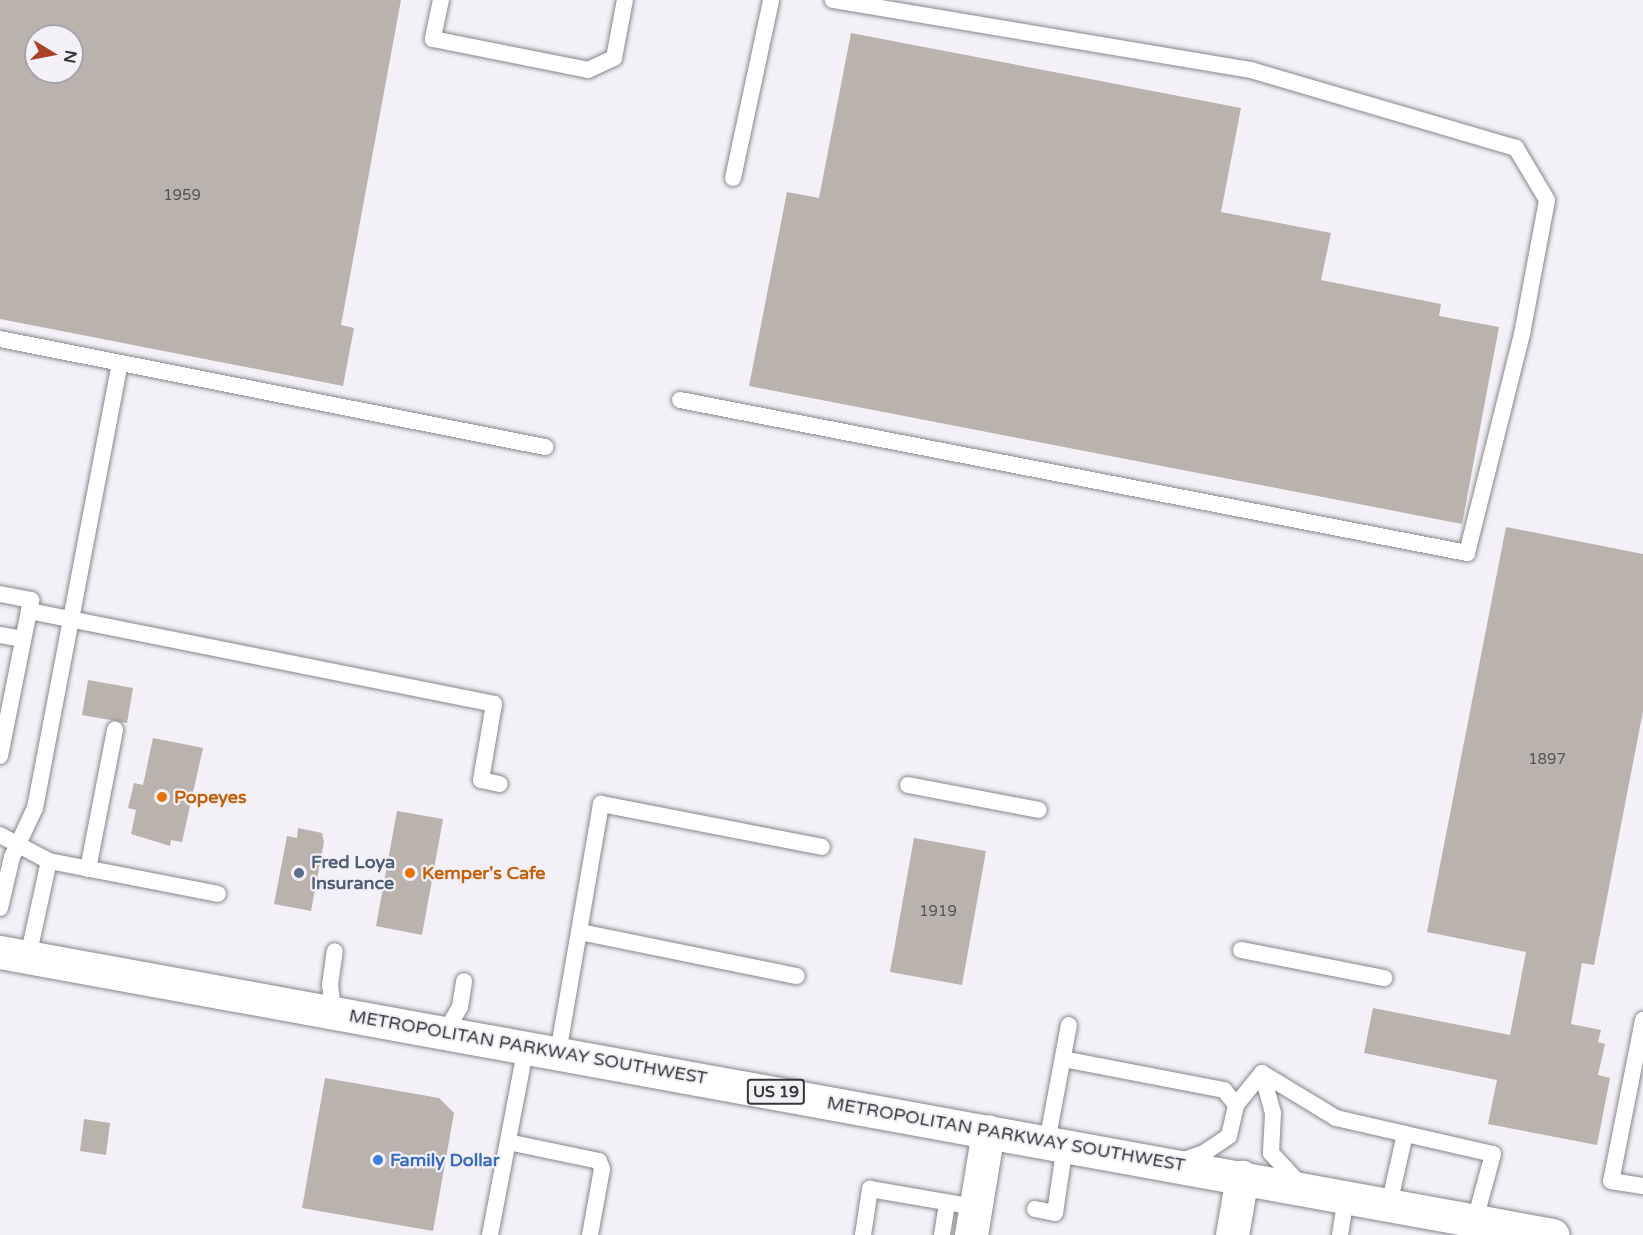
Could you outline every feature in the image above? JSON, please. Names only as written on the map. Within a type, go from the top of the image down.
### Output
[{"type":"main road","name":"METROPOLITAN PARKWAY SOUTHWEST","points":[[14,954],[1242,1177],[1389,1205],[1473,1228],[1552,1235]]},
{"type":"main road","points":[[964,1215],[988,1131]]},
{"type":"main road","points":[[1232,1235],[1242,1177]]},
{"type":"lane","points":[[441,0],[433,39],[588,70],[614,58],[625,0]]},
{"type":"lane","points":[[733,178],[771,0]]},
{"type":"lane","points":[[680,400],[1467,553],[1522,334],[1547,200],[1516,148],[1251,70],[833,0]]},
{"type":"lane","points":[[0,339],[545,447]]},
{"type":"lane","points":[[0,908],[12,857],[35,808],[69,619],[120,363]]},
{"type":"lane","points":[[0,594],[31,600],[0,756]]},
{"type":"lane","points":[[29,610],[494,704],[481,780],[500,784]]},
{"type":"lane","points":[[0,635],[23,639]]},
{"type":"lane","points":[[88,869],[115,730]]},
{"type":"lane","points":[[908,785],[1039,810]]},
{"type":"lane","points":[[490,1235],[508,1142],[542,1050],[580,932],[601,804],[822,847]]},
{"type":"lane","points":[[0,835],[20,843],[49,861],[218,894]]},
{"type":"lane","points":[[14,954],[49,861]]},
{"type":"lane","points":[[580,932],[797,976]]},
{"type":"lane","points":[[1241,950],[1384,978]]},
{"type":"lane","points":[[333,1012],[330,985],[335,951]]},
{"type":"lane","points":[[445,1032],[460,1007],[464,981]]},
{"type":"lane","points":[[1643,1020],[1611,1180],[1643,1186]]},
{"type":"lane","points":[[1035,1209],[1055,1213],[1056,1143],[1063,1059],[1069,1025]]},
{"type":"lane","points":[[1063,1059],[1224,1090],[1236,1105]]},
{"type":"lane","points":[[1165,1163],[1193,1158],[1218,1146],[1229,1136],[1236,1105],[1262,1073]]},
{"type":"lane","points":[[1262,1073],[1336,1118],[1493,1154],[1473,1228]]},
{"type":"lane","points":[[1262,1073],[1273,1113],[1271,1153],[1286,1173],[1309,1190]]},
{"type":"lane","points":[[1389,1205],[1405,1134]]},
{"type":"lane","points":[[508,1142],[599,1161],[602,1169],[590,1235]]},
{"type":"lane","points":[[863,1235],[870,1189],[964,1215]]},
{"type":"lane","points":[[1340,1235],[1346,1197]]},
{"type":"lane","points":[[942,1235],[964,1215]]},
{"type":"building","points":[[0,0],[401,0],[341,325],[354,328],[343,386],[0,319]]},
{"type":"building","points":[[851,33],[1241,108],[1221,212],[1331,233],[1321,280],[1441,304],[1439,316],[1499,327],[1462,524],[749,386],[787,192],[819,198]]},
{"type":"building","points":[[1506,527],[1643,554],[1643,711],[1594,965],[1582,963],[1571,1024],[1601,1030],[1598,1042],[1605,1044],[1598,1075],[1610,1078],[1597,1145],[1488,1124],[1497,1080],[1364,1053],[1373,1008],[1510,1035],[1526,952],[1427,932]]},
{"type":"building","points":[[88,680],[133,688],[127,723],[82,715]]},
{"type":"building","name":"Popeyes","points":[[153,738],[203,748],[182,842],[171,840],[170,846],[131,834],[136,810],[128,808],[134,783],[143,785]]},
{"type":"building","name":"Kemper's Cafe","points":[[397,811],[443,819],[422,935],[376,926]]},
{"type":"building","name":"Fred Loya Insurance","points":[[298,828],[322,833],[324,842],[311,911],[274,904],[287,836],[297,838]]},
{"type":"building","points":[[914,838],[986,851],[962,985],[890,972]]},
{"type":"building","name":"Family Dollar","points":[[325,1078],[439,1098],[454,1113],[433,1231],[302,1208]]},
{"type":"building","points":[[84,1119],[110,1123],[106,1155],[80,1151]]},
{"type":"place","name":"Popeyes","points":[[162,797]]},
{"type":"place","name":"Fred Loya Insurance","points":[[299,873]]},
{"type":"place","name":"Kemper's Cafe","points":[[410,873]]},
{"type":"place","name":"Family Dollar","points":[[378,1160]]}]
